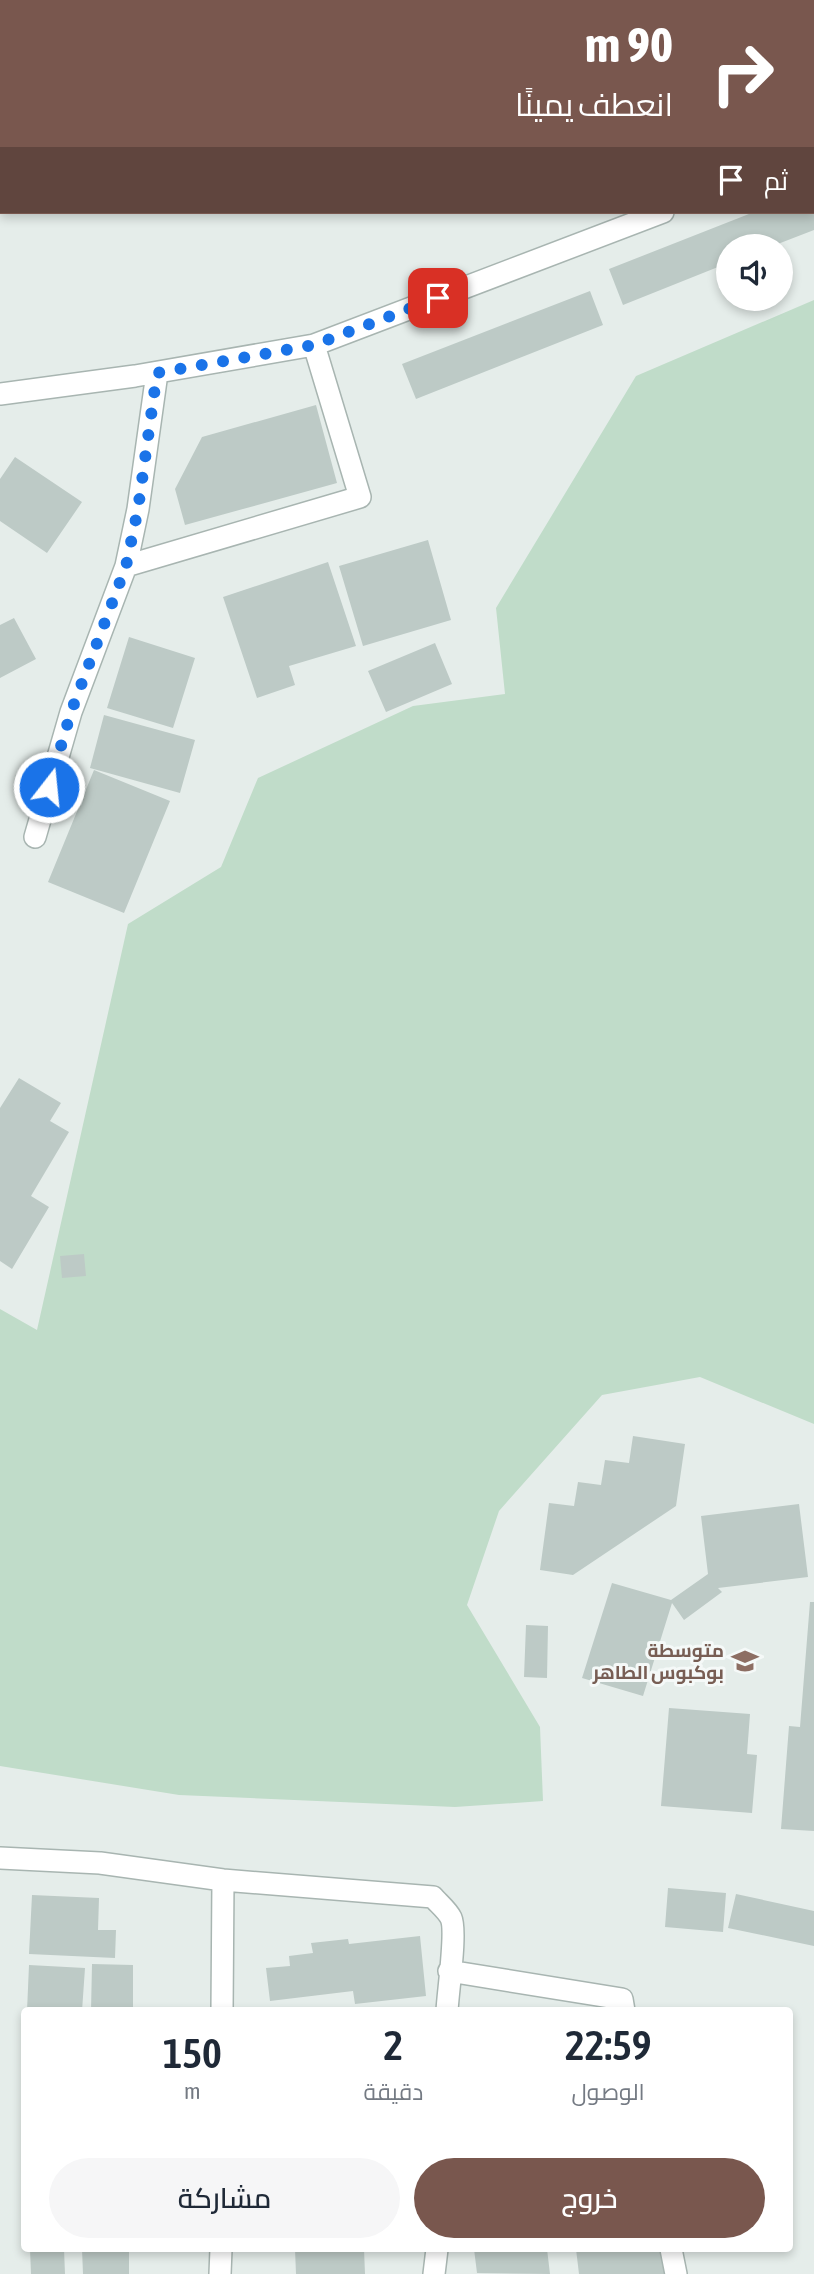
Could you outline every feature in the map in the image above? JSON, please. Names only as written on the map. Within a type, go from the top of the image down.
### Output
[{"type":"street","points":[[0,394],[157,373],[314,345],[658,214]]},
{"type":"street","points":[[126,566],[360,497],[314,345]]},
{"type":"street","points":[[35,837],[71,712],[126,566],[138,509],[157,373]]},
{"type":"street","points":[[0,1858],[100,1863],[223,1881],[433,1897],[451,1917],[455,1935],[447,2007]]},
{"type":"street","points":[[222,2007],[223,1881]]},
{"type":"street","points":[[449,1971],[622,1999],[623,2007]]},
{"type":"street","points":[[220,2252],[220,2274]]},
{"type":"street","points":[[434,2274],[437,2252]]},
{"type":"street","points":[[672,2252],[676,2274]]},
{"type":"green space","points":[[814,300],[814,1424],[700,1377],[602,1395],[499,1511],[467,1605],[540,1727],[543,1801],[455,1807],[179,1795],[0,1766],[0,1309],[37,1330],[128,924],[221,867],[258,778],[413,706],[505,694],[496,608],[636,376]]},
{"type":"building","points":[[749,214],[814,214],[814,230],[793,238],[793,234],[716,234],[716,268],[623,305],[609,269]]},
{"type":"building","points":[[590,291],[603,325],[416,399],[402,364]]},
{"type":"building","points":[[316,405],[337,483],[185,525],[175,489],[202,437]]},
{"type":"building","points":[[15,457],[82,502],[47,553],[0,521],[0,479]]},
{"type":"building","points":[[428,540],[451,620],[363,646],[339,566]]},
{"type":"building","points":[[328,562],[356,646],[289,666],[295,685],[257,698],[223,597]]},
{"type":"building","points":[[14,618],[36,659],[0,678],[0,625]]},
{"type":"building","points":[[129,637],[195,658],[173,728],[107,708]]},
{"type":"building","points":[[435,643],[452,684],[386,712],[368,671]]},
{"type":"building","points":[[104,715],[195,740],[180,793],[90,768]]},
{"type":"building","points":[[94,770],[170,801],[124,913],[48,882]]},
{"type":"building","points":[[19,1078],[61,1103],[50,1121],[69,1132],[31,1196],[49,1207],[12,1269],[0,1261],[0,1108]]},
{"type":"building","points":[[84,1254],[86,1276],[62,1278],[60,1256]]},
{"type":"building","points":[[633,1436],[685,1444],[676,1506],[573,1575],[540,1570],[549,1503],[574,1506],[578,1482],[601,1485],[605,1460],[629,1463]]},
{"type":"building","points":[[799,1504],[808,1577],[718,1588],[722,1592],[684,1620],[672,1603],[643,1696],[582,1678],[612,1583],[671,1600],[708,1574],[701,1516]]},
{"type":"building","points":[[810,1602],[814,1602],[814,1831],[781,1829],[789,1726],[800,1727]]},
{"type":"building","points":[[526,1625],[548,1626],[547,1678],[524,1677]]},
{"type":"building","points":[[669,1708],[750,1714],[747,1754],[757,1755],[752,1813],[661,1806]]},
{"type":"building","points":[[668,1888],[726,1893],[723,1932],[665,1927]]},
{"type":"building","points":[[736,1894],[814,1911],[814,1946],[728,1928]]},
{"type":"building","points":[[32,1895],[99,1898],[98,1930],[116,1930],[115,1958],[29,1954]]},
{"type":"building","points":[[420,1936],[426,1996],[355,2004],[353,1991],[270,2001],[266,1968],[290,1966],[289,1956],[313,1953],[311,1943],[348,1939],[349,1944]]},
{"type":"building","points":[[92,1964],[133,1965],[133,2007],[91,2007]]},
{"type":"building","points":[[29,1965],[85,1968],[82,2007],[27,2007]]},
{"type":"building","points":[[30,2252],[64,2252],[65,2274],[31,2274]]},
{"type":"building","points":[[82,2252],[129,2252],[129,2274],[83,2274]]},
{"type":"building","points":[[295,2252],[364,2252],[365,2274],[296,2274]]},
{"type":"building","points":[[474,2252],[547,2252],[550,2274],[477,2273]]},
{"type":"building","points":[[576,2252],[664,2252],[667,2274],[579,2274]]},
{"type":"place","name":"متوسطة بوكبوس الطاهر","points":[[745,1661]]},
{"type":"route","points":[[49,787],[71,712],[126,566],[138,509],[157,373],[314,345],[438,298]]}]
